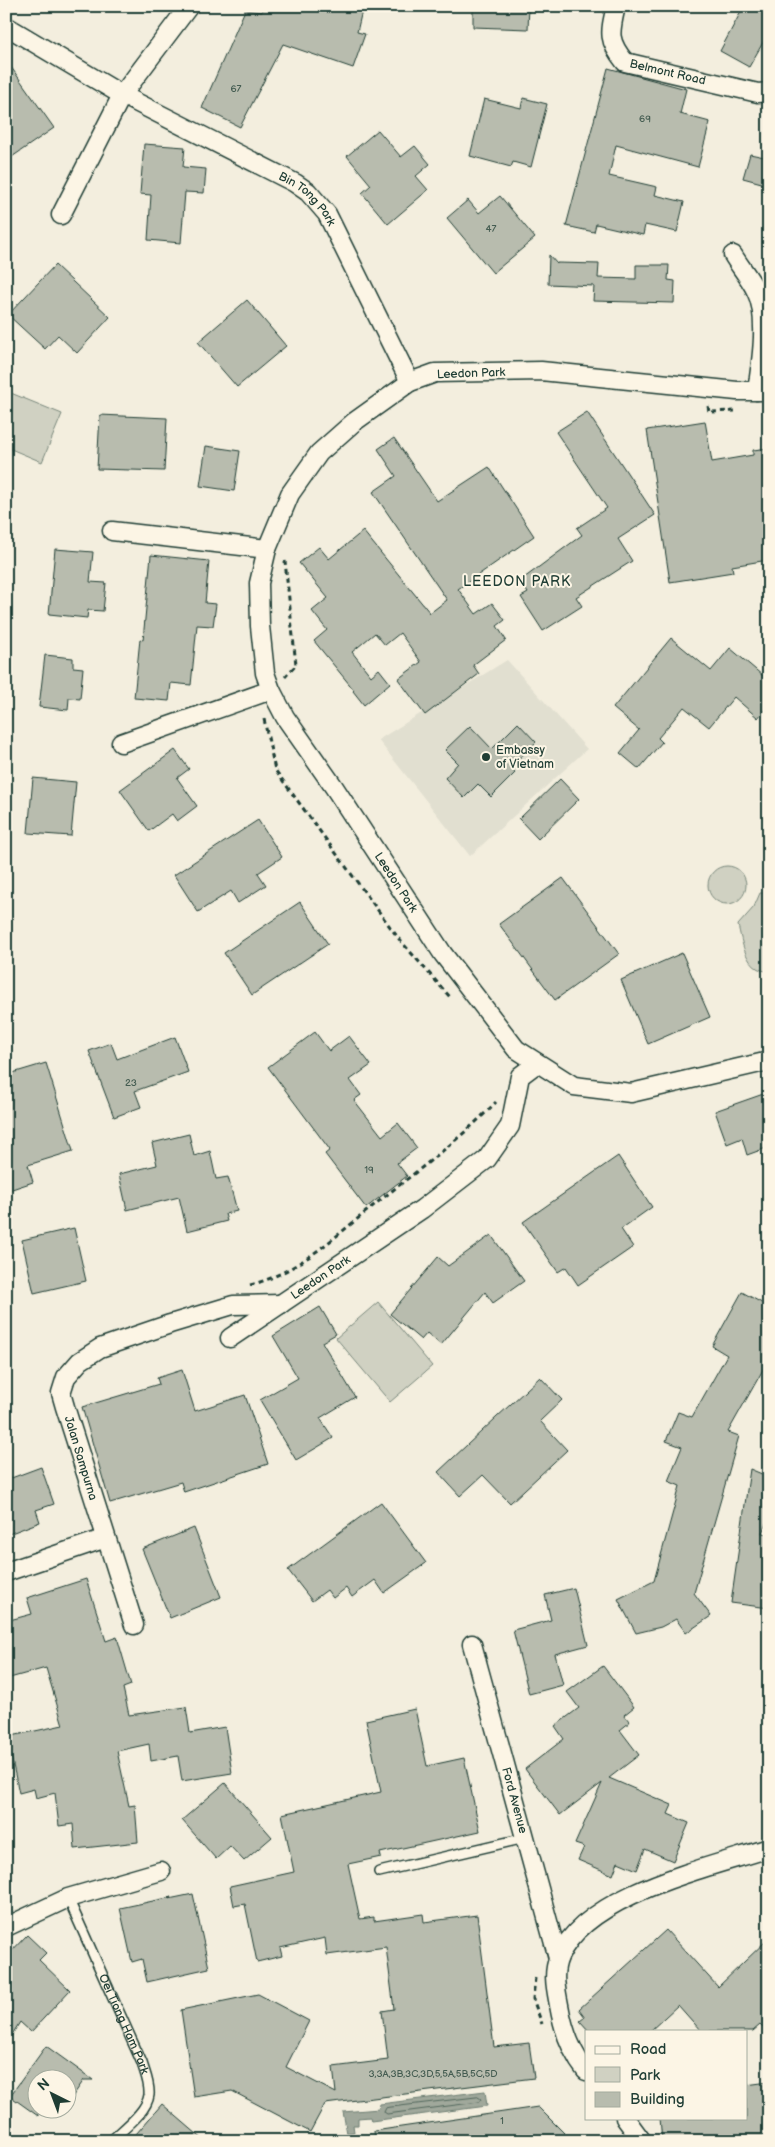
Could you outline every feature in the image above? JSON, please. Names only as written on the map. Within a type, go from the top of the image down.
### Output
[{"type":"street","points":[[61,215],[122,95],[189,6]]},
{"type":"street","name":"Belmont Road","points":[[616,6],[610,33],[614,48],[625,62],[758,93],[769,92]]},
{"type":"street","name":"Bin Tong Park","points":[[6,26],[122,95],[308,192],[327,214],[410,382]]},
{"type":"street","name":"Leedon Park","points":[[733,255],[757,292],[762,310],[763,391],[699,388],[542,371],[435,373],[410,382],[354,422],[319,453],[290,494],[276,550],[259,583],[260,626],[265,673],[271,690],[285,717],[334,787],[443,954],[516,1049],[536,1064],[574,1086],[631,1093],[769,1060]]},
{"type":"street","points":[[112,531],[276,550]]},
{"type":"street","points":[[121,743],[271,690]]},
{"type":"street","name":"Leedon Park","points":[[230,1338],[422,1209],[487,1159],[510,1126],[520,1076],[536,1064]]},
{"type":"street","name":"Leedon Park","points":[[66,1377],[80,1361],[100,1348],[170,1324],[232,1306],[281,1304]]},
{"type":"street","name":"Jalan Sampurna","points":[[66,1377],[61,1393],[134,1625]]},
{"type":"street","points":[[6,1572],[106,1538]]},
{"type":"street","name":"Ford Avenue","points":[[472,1644],[558,1958]]},
{"type":"street","name":"Ford Avenue","points":[[585,2070],[575,2057],[561,2018],[554,1979],[558,1958],[568,1942],[583,1924],[604,1910],[657,1882],[769,1848]]},
{"type":"street","points":[[6,1927],[68,1898],[162,1871]]},
{"type":"street","points":[[626,2120],[642,2141]]},
{"type":"lane","points":[[379,1872],[525,1838]]},
{"type":"lane","name":"Oei Tiong Ham Park","points":[[68,1898],[142,2063],[147,2079],[149,2096],[142,2109],[111,2141]]},
{"type":"path","points":[[276,550],[296,665],[271,690],[264,720],[275,770],[399,939],[456,1004]]},
{"type":"path","points":[[329,1242],[472,1127],[500,1098]]},
{"type":"path","points":[[536,1971],[533,1999],[545,2033]]},
{"type":"shaded area","points":[[507,660],[587,749],[470,856],[378,740]]},
{"type":"green space","points":[[6,391],[62,414],[42,462],[6,447]]},
{"type":"green space","points":[[727,866],[740,872],[746,885],[740,898],[727,904],[714,898],[708,885],[714,872]]},
{"type":"green space","points":[[760,893],[766,893],[766,910],[769,915],[769,971],[755,967],[750,961],[746,955],[738,925],[754,907]]},
{"type":"green space","points":[[378,1302],[432,1366],[390,1402],[336,1338]]},
{"type":"water","points":[[485,2091],[487,2106],[371,2121],[370,2117],[358,2118],[358,2125],[353,2125],[354,2132],[347,2133],[343,2112],[379,2109],[380,2104]]},
{"type":"building","points":[[262,6],[363,6],[357,32],[365,34],[353,68],[283,44],[240,127],[202,108],[245,10],[262,12]]},
{"type":"building","points":[[473,6],[529,6],[528,29],[473,27]]},
{"type":"building","points":[[744,6],[769,6],[769,32],[749,67],[720,51]]},
{"type":"building","points":[[6,60],[54,128],[6,161]]},
{"type":"building","points":[[608,68],[686,89],[680,114],[710,122],[698,167],[616,145],[609,176],[657,187],[655,195],[684,202],[677,232],[645,225],[643,235],[596,224],[594,232],[566,226]]},
{"type":"building","points":[[523,98],[547,104],[531,167],[513,162],[511,167],[470,156],[484,99],[521,108]]},
{"type":"building","points":[[378,130],[401,157],[415,146],[430,164],[416,176],[428,190],[388,224],[362,193],[371,185],[347,156]]},
{"type":"building","points":[[144,144],[185,147],[183,167],[206,169],[204,193],[185,192],[181,243],[148,240],[151,195],[140,194]]},
{"type":"building","points":[[750,154],[769,158],[769,185],[743,178]]},
{"type":"building","points":[[500,196],[535,238],[493,273],[447,218],[468,200],[479,213]]},
{"type":"building","points":[[549,255],[557,264],[599,264],[598,278],[636,279],[636,265],[669,265],[668,280],[675,281],[674,303],[593,301],[594,286],[548,284]]},
{"type":"building","points":[[55,265],[110,317],[77,353],[58,335],[45,349],[8,315]]},
{"type":"building","points":[[247,300],[286,346],[237,387],[198,342]]},
{"type":"building","points":[[587,412],[655,515],[618,539],[632,561],[576,597],[582,606],[543,631],[521,597],[528,593],[520,581],[582,535],[577,528],[607,508],[556,432]]},
{"type":"building","points":[[100,415],[167,418],[164,471],[97,469]]},
{"type":"building","points":[[705,421],[712,462],[753,455],[753,450],[769,448],[769,534],[764,535],[768,560],[732,566],[733,572],[670,582],[647,430]]},
{"type":"building","points":[[394,438],[437,501],[489,467],[534,536],[458,589],[476,614],[492,603],[505,620],[497,626],[506,640],[473,665],[479,674],[425,715],[398,679],[421,662],[400,633],[385,645],[375,633],[352,652],[371,676],[379,669],[390,683],[364,705],[314,641],[327,630],[312,611],[328,598],[299,563],[319,547],[329,559],[363,531],[430,613],[447,600],[373,492],[396,476],[378,449]]},
{"type":"building","points":[[206,446],[240,451],[234,491],[200,486]]},
{"type":"building","points":[[55,549],[93,552],[90,582],[106,583],[103,611],[88,610],[87,618],[49,614]]},
{"type":"building","points":[[151,555],[209,561],[205,603],[216,604],[213,626],[197,625],[191,685],[171,683],[169,701],[134,698],[140,639],[143,640]]},
{"type":"building","points":[[671,638],[711,671],[730,648],[769,681],[769,704],[758,718],[734,697],[709,727],[684,707],[658,738],[662,742],[639,769],[620,753],[639,730],[613,708]]},
{"type":"building","points":[[45,655],[73,658],[73,667],[83,668],[80,699],[69,698],[68,710],[39,707]]},
{"type":"building","name":"Embassy of Vietnam","points":[[518,723],[536,742],[510,767],[515,773],[491,797],[478,784],[464,798],[445,778],[458,763],[445,750],[470,726],[492,749]]},
{"type":"building","points":[[175,750],[189,769],[177,778],[197,806],[177,821],[172,814],[149,831],[120,790]]},
{"type":"building","points":[[33,778],[76,782],[71,836],[28,833]]},
{"type":"building","points":[[560,779],[579,799],[538,839],[519,819]]},
{"type":"building","points":[[258,820],[282,857],[258,873],[266,885],[238,903],[231,891],[198,912],[174,875]]},
{"type":"building","points":[[563,878],[619,954],[555,1000],[499,924]]},
{"type":"building","points":[[300,902],[328,944],[252,995],[224,953]]},
{"type":"building","points":[[682,953],[710,1017],[648,1044],[621,980]]},
{"type":"building","points":[[315,1032],[329,1051],[349,1036],[371,1065],[350,1080],[361,1095],[354,1100],[382,1136],[398,1123],[417,1148],[397,1163],[407,1176],[366,1208],[325,1154],[330,1150],[268,1067]]},
{"type":"building","points":[[175,1037],[188,1072],[135,1091],[141,1107],[114,1117],[89,1051],[111,1043],[117,1059]]},
{"type":"building","points":[[46,1063],[73,1151],[28,1165],[33,1182],[6,1191],[6,1075]]},
{"type":"building","points":[[769,1092],[769,1147],[747,1155],[742,1138],[727,1144],[715,1111]]},
{"type":"building","points":[[189,1134],[194,1156],[210,1151],[216,1179],[228,1177],[237,1211],[225,1214],[227,1221],[187,1231],[179,1197],[127,1210],[119,1174],[157,1165],[152,1143]]},
{"type":"building","points":[[618,1156],[652,1207],[621,1229],[633,1247],[578,1285],[566,1267],[558,1272],[523,1222]]},
{"type":"building","points":[[74,1228],[86,1281],[34,1293],[22,1240]]},
{"type":"building","points":[[491,1235],[524,1281],[493,1303],[485,1292],[441,1345],[427,1333],[421,1340],[390,1314],[438,1257],[448,1266]]},
{"type":"building","points":[[742,1292],[769,1307],[769,1359],[728,1432],[739,1436],[694,1593],[711,1616],[686,1633],[676,1619],[661,1627],[636,1633],[618,1599],[654,1581],[680,1486],[668,1481],[682,1447],[666,1441],[678,1412],[692,1417],[727,1355],[712,1346]]},
{"type":"building","points":[[320,1307],[336,1334],[322,1342],[355,1397],[320,1418],[333,1438],[296,1460],[260,1400],[298,1378],[273,1336]]},
{"type":"building","points":[[182,1370],[195,1411],[245,1395],[268,1464],[184,1492],[181,1482],[110,1503],[82,1407],[159,1384],[157,1378]]},
{"type":"building","points":[[540,1377],[562,1400],[540,1421],[567,1450],[510,1503],[483,1475],[460,1496],[438,1472]]},
{"type":"building","points":[[41,1467],[54,1504],[36,1510],[40,1522],[6,1535],[6,1480]]},
{"type":"building","points":[[750,1469],[769,1477],[769,1516],[762,1533],[769,1534],[769,1608],[731,1603]]},
{"type":"building","points":[[381,1502],[426,1563],[384,1593],[375,1580],[352,1597],[346,1588],[333,1598],[327,1590],[312,1601],[288,1570]]},
{"type":"building","points":[[194,1528],[221,1597],[170,1618],[142,1549]]},
{"type":"building","points":[[86,1579],[106,1641],[117,1637],[131,1685],[123,1688],[129,1715],[186,1707],[190,1733],[225,1727],[232,1773],[182,1781],[178,1756],[151,1761],[149,1744],[117,1751],[129,1806],[135,1805],[138,1842],[75,1849],[73,1824],[59,1826],[55,1793],[36,1798],[34,1789],[19,1793],[7,1737],[63,1725],[46,1668],[6,1679],[6,1621],[32,1614],[27,1598]]},
{"type":"building","points":[[574,1588],[588,1645],[555,1654],[563,1685],[529,1694],[513,1630],[551,1620],[545,1595]]},
{"type":"building","points":[[603,1666],[634,1707],[624,1715],[630,1722],[620,1730],[639,1755],[609,1778],[672,1805],[668,1814],[689,1823],[673,1861],[645,1849],[637,1870],[618,1862],[613,1875],[578,1860],[584,1847],[575,1844],[602,1783],[560,1815],[525,1769],[564,1739],[555,1726],[579,1708],[567,1692]]},
{"type":"building","points":[[415,1709],[427,1766],[464,1758],[480,1831],[380,1853],[381,1857],[348,1864],[360,1919],[374,1917],[374,1921],[423,1914],[424,1922],[477,1915],[494,2047],[529,2043],[534,2078],[325,2104],[310,2132],[232,2091],[194,2097],[181,2010],[258,1994],[309,2021],[286,2067],[336,2093],[333,2067],[388,2060],[382,2011],[394,2009],[386,1947],[327,1955],[325,1938],[280,1948],[282,1956],[257,1962],[245,1904],[234,1906],[230,1886],[294,1872],[282,1814],[381,1792],[366,1720]]},
{"type":"building","points":[[225,1783],[272,1837],[244,1861],[230,1846],[216,1859],[182,1820]]},
{"type":"building","points":[[193,1894],[209,1968],[147,1982],[142,1959],[132,1962],[120,1908]]},
{"type":"building","points":[[666,1930],[718,1987],[769,1938],[769,2034],[760,2025],[753,2031],[700,2030],[678,2005],[651,2030],[588,2030],[580,2021],[585,2017],[579,2009]]},
{"type":"building","points":[[27,1935],[46,1953],[39,1960],[70,1990],[31,2032],[20,2022],[6,2044],[6,1957]]},
{"type":"building","points":[[46,2046],[93,2080],[84,2080],[78,2089],[78,2070],[29,2070]]},
{"type":"building","points":[[28,2071],[28,2109],[10,2096]]},
{"type":"building","points":[[769,2082],[769,2141],[700,2141],[700,2137],[662,2141],[660,2120],[748,2120],[748,2085]]},
{"type":"building","points":[[162,2104],[205,2141],[130,2141]]},
{"type":"building","points":[[538,2107],[572,2141],[375,2141],[374,2131]]},
{"type":"place","name":"Embassy of Vietnam","points":[[486,757]]},
{"type":"district","name":"LEEDON PARK","points":[[517,581]]}]
